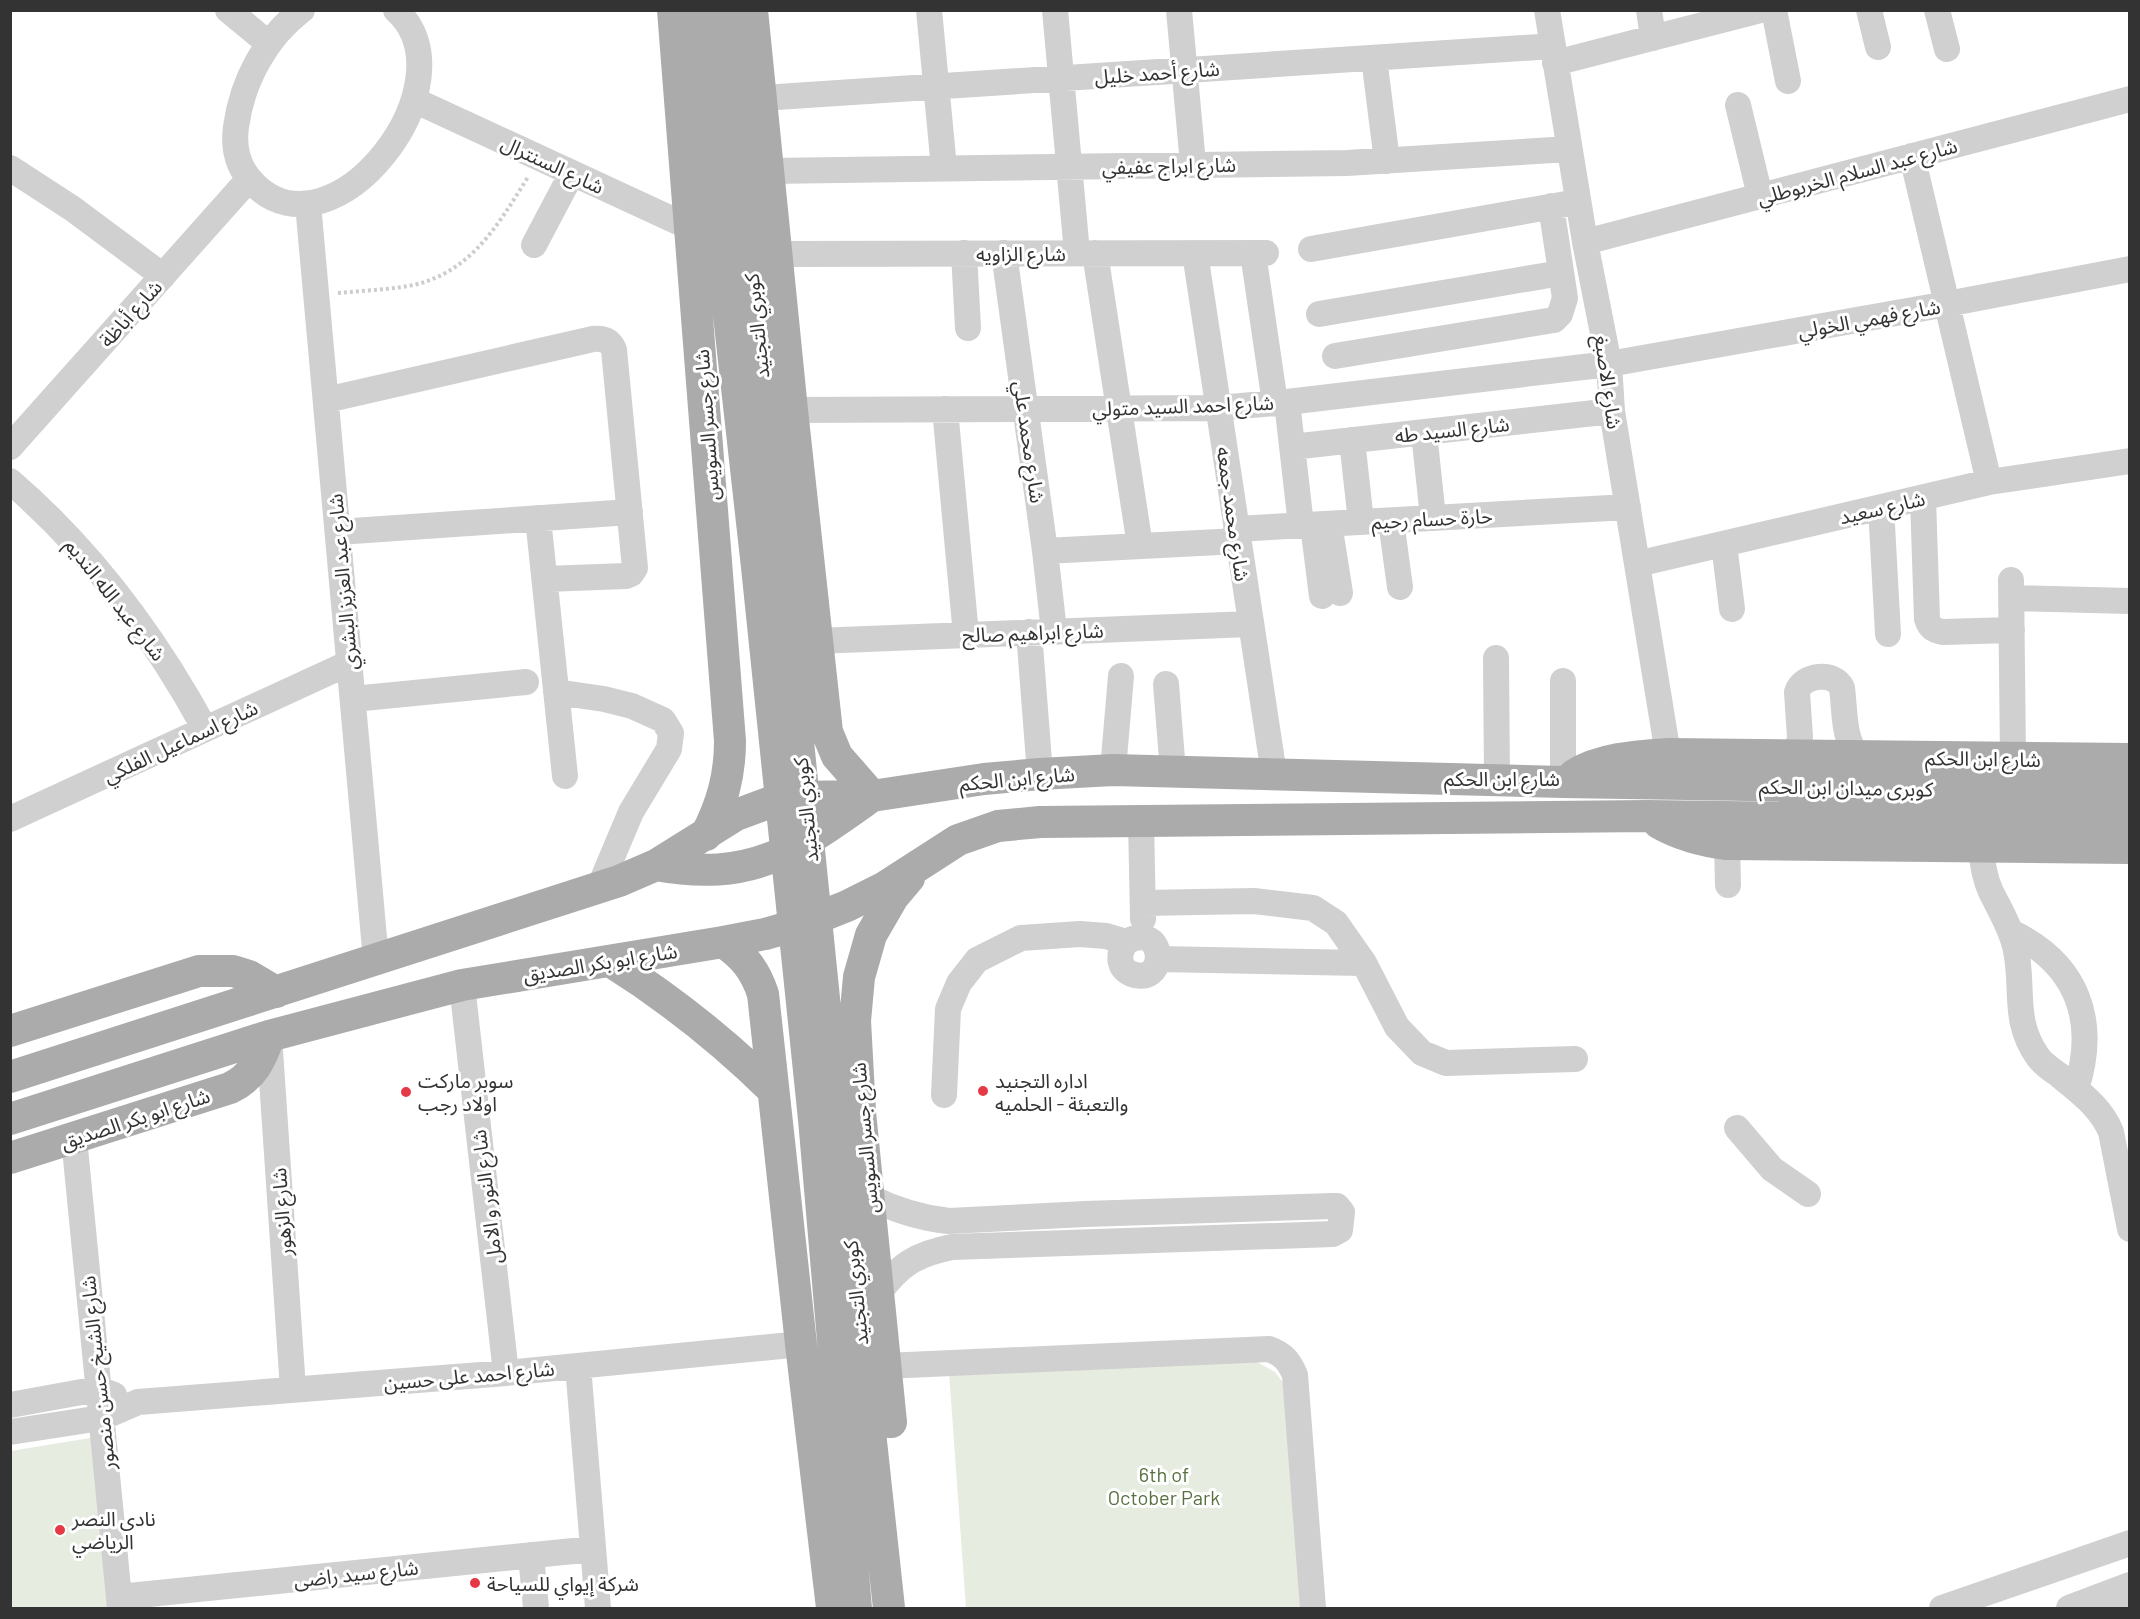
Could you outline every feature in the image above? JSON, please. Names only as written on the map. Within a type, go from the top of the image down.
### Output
[{"type":"main road","name":"شارع جسر السويس","points":[[673,10],[730,761],[723,800],[706,835]]},
{"type":"main road","name":"كوبري التجنيد","points":[[695,10],[757,567],[814,1119],[856,1608]]},
{"type":"main road","name":"كوبري التجنيد","points":[[724,10],[836,1117],[889,1608]]},
{"type":"main road","points":[[752,10],[827,732],[837,756],[872,796]]},
{"type":"main road","points":[[720,608],[731,620],[746,628],[762,630],[778,628],[793,620],[804,608],[811,592]]},
{"type":"main road","name":"شارع ابن الحكم","points":[[872,796],[1040,774],[1113,770],[1563,782],[1582,770],[1610,761],[1668,754],[2130,759]]},
{"type":"main road","name":"كوبرى ميدان ابن الحكم","points":[[1563,782],[2130,791]]},
{"type":"main road","points":[[10,1077],[599,888],[656,865],[736,815],[771,802],[789,797],[872,796]]},
{"type":"main road","points":[[656,865],[676,869],[716,870],[736,868],[776,857],[812,839],[872,796]]},
{"type":"main road","name":"شارع ابن الحكم","points":[[921,864],[958,840],[998,826],[1040,822],[1648,816],[1686,835],[1731,830],[1981,847],[2130,848]]},
{"type":"main road","name":"كوبرى ميدان ابن الحكم","points":[[1731,830],[2130,822]]},
{"type":"main road","name":"شارع جسر السويس","points":[[909,1608],[860,1112],[855,1021],[859,977],[871,935],[893,897],[921,864]]},
{"type":"main road","name":"شارع ابو بكر الصديق","points":[[10,1119],[269,1036],[462,985],[765,934],[807,922],[847,906],[921,864]]},
{"type":"main road","points":[[723,942],[749,963],[758,978],[763,994],[832,1608]]},
{"type":"main road","points":[[610,961],[696,1020],[774,1090]]},
{"type":"main road","points":[[10,1031],[199,971],[216,969],[241,973],[276,992]]},
{"type":"main road","name":"شارع ابو بكر الصديق","points":[[10,1158],[230,1088],[240,1083],[257,1066],[269,1036]]},
{"type":"main road","points":[[777,1122],[787,1110],[801,1102],[816,1098],[832,1098],[847,1102],[860,1112]]},
{"type":"street","points":[[228,10],[269,44]]},
{"type":"street","points":[[302,10],[269,44],[249,79],[237,119],[235,149],[238,160],[249,179],[264,193],[282,201],[308,204],[332,197],[370,169],[392,144],[408,115],[419,77],[420,55],[411,27],[402,12]]},
{"type":"street","points":[[929,10],[944,168]]},
{"type":"street","points":[[1054,10],[1069,166],[1119,408],[1140,546]]},
{"type":"street","points":[[1179,10],[1193,164]]},
{"type":"street","name":"شارع الاصبغ","points":[[1547,10],[1585,242],[1609,364],[1612,411],[1668,754]]},
{"type":"street","points":[[1649,10],[1653,38]]},
{"type":"street","name":"شارع أحمد خليل","points":[[761,98],[1374,58],[1554,55],[1653,38],[1710,17],[1761,10]]},
{"type":"street","points":[[1774,10],[1788,81]]},
{"type":"street","points":[[1869,10],[1878,47]]},
{"type":"street","points":[[1937,10],[1947,49]]},
{"type":"street","points":[[1374,58],[1387,161]]},
{"type":"street","name":"شارع عبد السلام الخربوطلي","points":[[1585,242],[2130,99]]},
{"type":"street","name":"شارع السنترال","points":[[414,100],[691,228]]},
{"type":"street","points":[[1738,105],[1760,196]]},
{"type":"street","name":"شارع ابراج عفيفي","points":[[768,171],[1347,163],[1569,149]]},
{"type":"street","points":[[1912,156],[1989,482]]},
{"type":"street","points":[[10,168],[80,214],[163,276]]},
{"type":"street","points":[[534,245],[572,173]]},
{"type":"street","name":"شارع أباظة","points":[[10,447],[249,179]]},
{"type":"street","points":[[1311,249],[1578,201]]},
{"type":"street","name":"شارع عبد العزيز البشري","points":[[308,204],[376,960]]},
{"type":"street","points":[[1335,356],[1554,320],[1560,314],[1565,298],[1551,206]]},
{"type":"street","points":[[964,253],[968,328]]},
{"type":"street","name":"شارع محمد علي","points":[[1004,253],[1046,551],[1054,631]]},
{"type":"street","name":"شارع محمد جمعه","points":[[1195,253],[1274,774]]},
{"type":"street","name":"شارع الزاويه","points":[[776,254],[1259,253],[1281,403]]},
{"type":"street","name":"شارع فهمي الخولي","points":[[1609,364],[1947,304],[2130,268]]},
{"type":"street","points":[[1318,315],[1561,273]]},
{"type":"street","points":[[326,400],[581,342],[604,339],[608,341],[614,350],[636,565],[632,574],[626,576],[545,579]]},
{"type":"street","name":"شارع احمد السيد متولي","points":[[792,410],[1218,408],[1281,403],[1609,364]]},
{"type":"street","points":[[1281,403],[1315,525],[1331,594]]},
{"type":"street","points":[[945,409],[966,635]]},
{"type":"street","name":"شارع السيد طه","points":[[1292,447],[1612,411]]},
{"type":"street","points":[[1424,433],[1433,517]]},
{"type":"street","points":[[1352,440],[1361,522]]},
{"type":"street","name":"شارع سعيد","points":[[1637,564],[1989,482],[2130,461]]},
{"type":"street","name":"شارع عبد الله النديم","points":[[10,481],[75,544],[129,610],[177,680],[206,729]]},
{"type":"street","points":[[1923,498],[1929,626],[1935,631],[1943,632],[2012,630]]},
{"type":"street","name":"حارة حسام رحيم","points":[[1046,551],[1140,546],[1315,525],[1628,507]]},
{"type":"street","points":[[1881,507],[1888,634]]},
{"type":"street","points":[[338,532],[630,512]]},
{"type":"street","points":[[538,518],[565,776]]},
{"type":"street","points":[[1391,520],[1400,587]]},
{"type":"street","points":[[1724,544],[1732,609]]},
{"type":"street","points":[[2013,758],[2011,589],[2130,601]]},
{"type":"street","name":"شارع ابراهيم صالح","points":[[816,641],[1250,624]]},
{"type":"street","points":[[1029,632],[1040,774]]},
{"type":"street","points":[[1496,658],[1497,780]]},
{"type":"street","name":"شارع اسماعيل الفلكي","points":[[10,819],[349,663]]},
{"type":"street","points":[[1113,770],[1121,676]]},
{"type":"street","points":[[1790,755],[1799,744],[1800,737],[1797,692],[1799,686],[1808,679],[1831,678],[1840,683],[1842,688],[1848,740],[1858,756]]},
{"type":"street","points":[[1563,681],[1563,782]]},
{"type":"street","points":[[353,699],[526,682]]},
{"type":"street","points":[[1166,684],[1173,772]]},
{"type":"street","points":[[556,692],[632,706],[663,720],[671,734],[669,748],[631,812],[599,888]]},
{"type":"street","points":[[944,1095],[948,1009],[960,983],[977,960],[1021,938],[1080,934],[1106,936],[1135,940],[1152,942],[1157,949],[1158,958],[1155,967],[1148,974],[1139,976],[1130,974],[1123,968],[1120,959],[1120,950],[1135,940],[1143,903],[1142,821]]},
{"type":"street","points":[[1728,885],[1731,830]]},
{"type":"street","points":[[1981,847],[1986,879],[2012,932],[2018,963],[2020,1012],[2027,1036],[2040,1059],[2076,1089],[2107,1122],[2111,1132],[2130,1230]]},
{"type":"street","points":[[1143,903],[1254,901],[1313,908],[1336,923],[1365,963],[1397,1027],[1422,1053],[1446,1063],[1575,1059]]},
{"type":"street","points":[[2012,932],[2051,958],[2072,986],[2081,1004],[2085,1027],[2085,1052],[2076,1089]]},
{"type":"street","points":[[1158,958],[1365,963]]},
{"type":"street","name":"شارع النور و الامل","points":[[462,985],[506,1373]]},
{"type":"street","name":"شارع الزهور","points":[[269,1036],[293,1389]]},
{"type":"street","points":[[1737,1128],[1772,1169],[1808,1194]]},
{"type":"street","name":"شارع الشيخ حسن منصور","points":[[74,1138],[120,1603]]},
{"type":"street","points":[[869,1197],[908,1214],[939,1220],[1333,1206],[1337,1206],[1341,1212],[1340,1230],[1334,1234],[952,1247],[930,1251],[909,1261],[892,1275],[879,1293]]},
{"type":"street","points":[[1232,1209],[1234,1236]]},
{"type":"street","points":[[1085,1214],[1086,1241]]},
{"type":"street","name":"شارع احمد على حسين","points":[[10,1432],[101,1418],[138,1402],[506,1373],[801,1344]]},
{"type":"street","points":[[885,1366],[1269,1349],[1281,1353],[1290,1363],[1295,1375],[1313,1608]]},
{"type":"street","points":[[578,1366],[598,1608]]},
{"type":"street","name":"شارع احمد على حسين","points":[[10,1405],[98,1389],[138,1402]]},
{"type":"street","points":[[1942,1608],[2130,1543]]},
{"type":"street","name":"شارع سيد راضى","points":[[120,1603],[593,1549]]},
{"type":"street","points":[[531,1555],[536,1608]]},
{"type":"street","points":[[2068,1608],[2130,1586]]},
{"type":"street","points":[[2119,1608],[2130,1605]]},
{"type":"path","points":[[316,295],[404,287],[423,282],[458,265],[487,239],[539,158]]},
{"type":"green space","name":"6th of October Park","points":[[1257,1362],[1275,1372],[1285,1385],[1307,1608],[966,1608],[949,1372]]},
{"type":"green space","name":"نادي النصر الرياضي","points":[[102,1436],[117,1608],[11,1608],[11,1451]]},
{"type":"place","name":"اداره التجنيد والتعبئة - الحلميه","points":[[983,1091]]},
{"type":"place","name":"سوبر ماركت اولاد رجب","points":[[406,1092]]},
{"type":"place","name":"نادي النصر الرياضي","points":[[60,1530]]},
{"type":"place","name":"شركة إيواي للسياحة","points":[[475,1583]]}]
